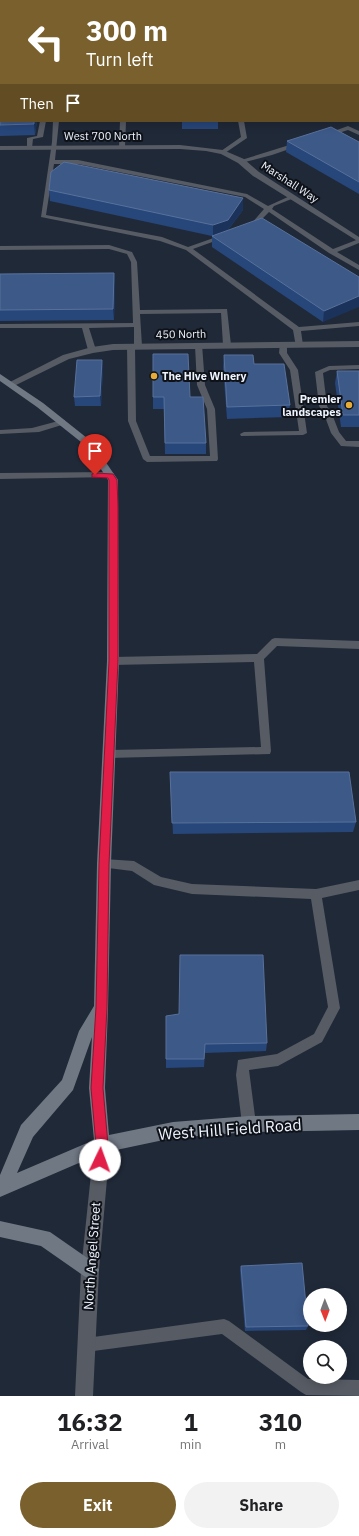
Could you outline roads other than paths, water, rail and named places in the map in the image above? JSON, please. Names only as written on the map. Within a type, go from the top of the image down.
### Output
[{"type":"street","name":"West 700 North","points":[[0,148],[180,146],[206,148]]},
{"type":"street","name":"Marshall Way","points":[[206,148],[223,152],[241,161],[256,174],[359,240]]},
{"type":"street","name":"450 North","points":[[11,384],[66,357],[92,350],[135,346],[359,344]]},
{"type":"street","name":"North Angel Street","points":[[0,377],[90,444],[113,480],[113,661],[104,864],[101,1007],[97,1088],[102,1145],[90,1270],[84,1396]]},
{"type":"street","points":[[2,1188],[27,1132],[68,1085],[84,1036],[101,1007]]},
{"type":"street","name":"West Hill Field Road","points":[[2,1188],[102,1145],[173,1130],[249,1124],[359,1122]]},
{"type":"street","points":[[0,1229],[44,1238],[90,1270]]},
{"type":"lane","points":[[29,148],[30,138],[40,138],[43,122]]},
{"type":"lane","points":[[56,122],[43,216],[162,239],[188,249],[297,329],[359,324]]},
{"type":"lane","points":[[122,147],[123,122]]},
{"type":"lane","points":[[223,152],[244,138],[241,122]]},
{"type":"lane","points":[[320,137],[348,128],[359,133]]},
{"type":"lane","points":[[241,161],[270,154],[306,142]]},
{"type":"lane","points":[[51,162],[78,162],[247,196],[268,208],[331,252],[359,268]]},
{"type":"lane","points":[[239,230],[253,225],[272,205],[292,197]]},
{"type":"lane","points":[[188,249],[232,233]]},
{"type":"lane","points":[[331,252],[359,240]]},
{"type":"lane","points":[[0,248],[109,247],[130,253],[134,262],[138,324],[135,346],[132,421],[147,459],[214,459],[211,409],[201,385],[199,346]]},
{"type":"lane","points":[[137,312],[224,312],[227,345]]},
{"type":"lane","points":[[0,326],[138,324]]},
{"type":"lane","points":[[85,325],[92,350]]},
{"type":"lane","points":[[297,329],[298,345]]},
{"type":"lane","points":[[244,434],[303,434],[294,370],[283,353],[283,345]]},
{"type":"lane","points":[[359,367],[329,368],[319,372],[323,406],[328,414],[334,433],[344,444],[359,444]]},
{"type":"lane","points":[[0,432],[30,432],[46,429],[62,422]]},
{"type":"lane","points":[[0,476],[110,475]]},
{"type":"lane","points":[[113,661],[260,658],[276,642],[359,645]]},
{"type":"lane","points":[[109,754],[266,751],[260,658]]},
{"type":"lane","points":[[104,864],[134,866],[158,881],[192,889],[316,894],[359,885]]},
{"type":"lane","points":[[249,1124],[242,1075],[243,1064],[278,1060],[318,1038],[334,1008],[316,894]]},
{"type":"lane","points":[[86,1345],[224,1326],[306,1387],[359,1388]]},
{"type":"place","name":"The Hive Winery","points":[[154,376]]},
{"type":"place","name":"Premier landscapes","points":[[349,405]]}]
